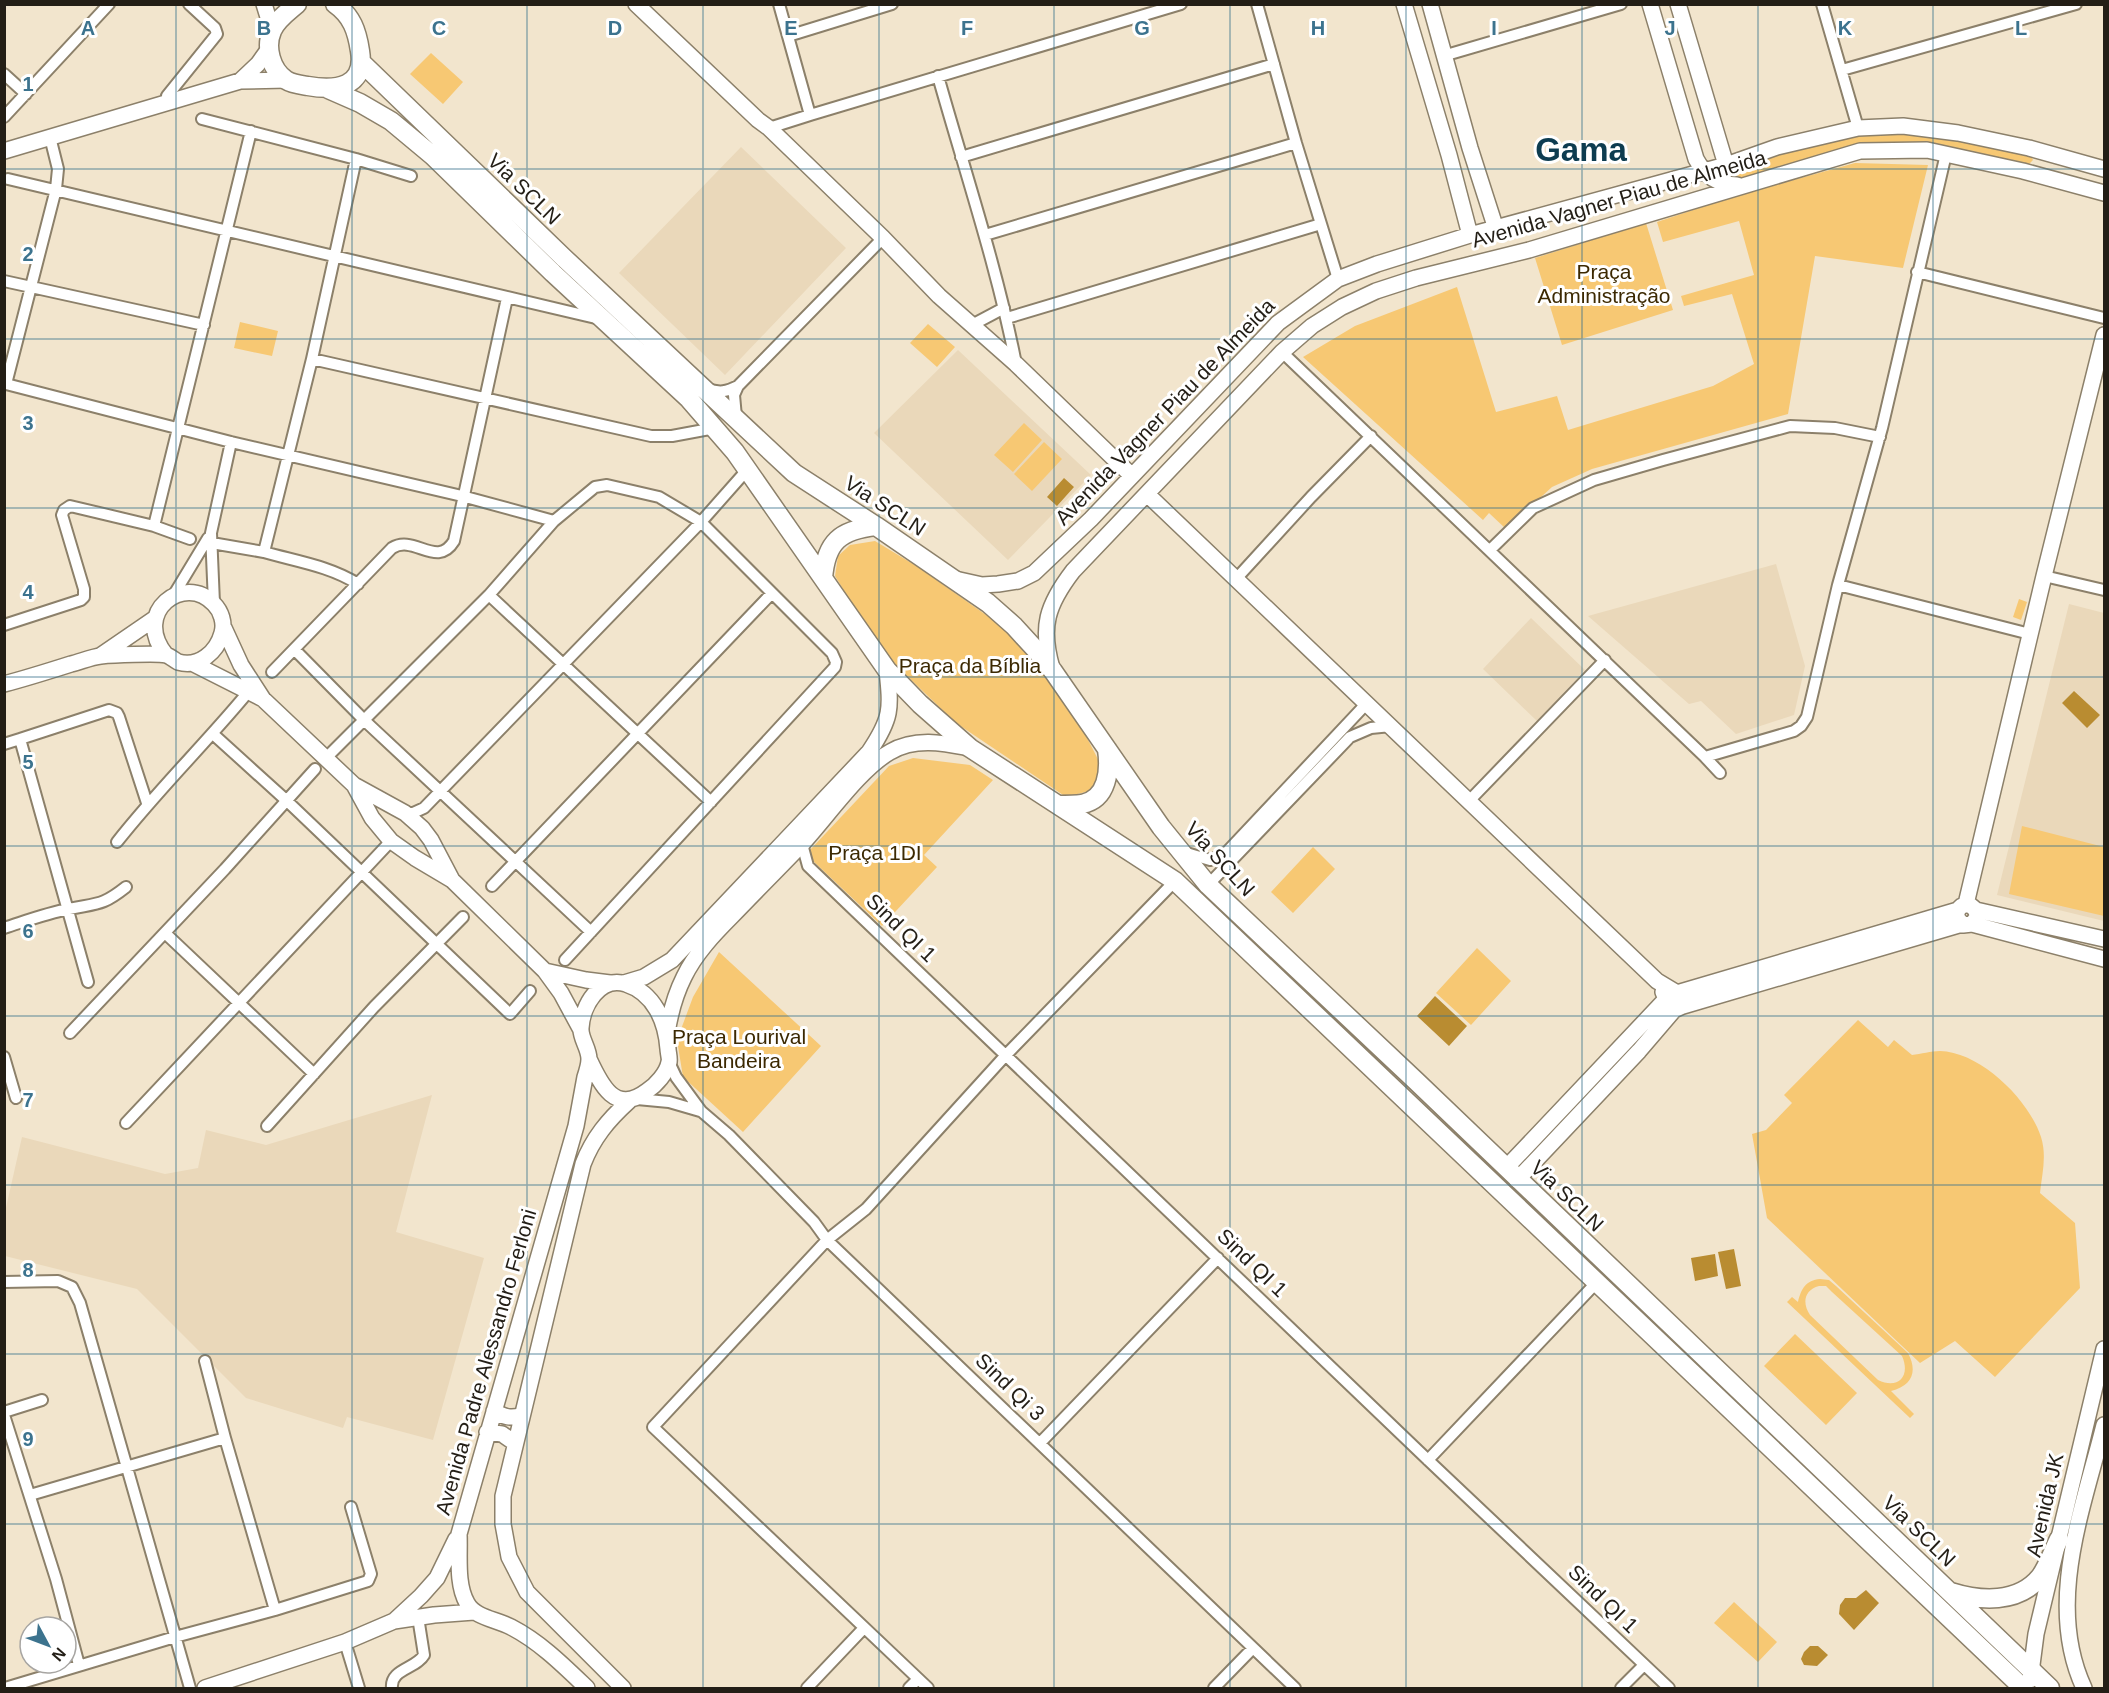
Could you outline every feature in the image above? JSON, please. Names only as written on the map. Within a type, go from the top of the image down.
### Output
[{"type":"main road","points":[[240,81],[258,64],[268,50],[272,30],[264,4]]},
{"type":"main road","points":[[328,89],[342,87],[353,80],[362,63],[350,11],[335,4]]},
{"type":"main road","points":[[636,4],[769,128],[939,296],[1016,364],[1131,475]]},
{"type":"main road","points":[[1404,4],[1470,235]]},
{"type":"main road","points":[[1430,4],[1443,56],[1496,229]]},
{"type":"main road","points":[[1650,4],[1685,126],[1702,171],[1722,184],[1740,186]]},
{"type":"main road","points":[[1678,4],[1726,165]]},
{"type":"main road","points":[[272,30],[296,5]]},
{"type":"main road","points":[[268,50],[275,68],[287,80]]},
{"type":"main road","name":"Via SCLN","points":[[362,63],[564,258],[794,473],[954,579],[988,603],[1014,626],[1053,671],[1161,827],[1208,885],[1416,1081],[2050,1689]]},
{"type":"main road","points":[[4,150],[240,81],[287,80]]},
{"type":"main road","name":"Via SCLN","points":[[287,80],[328,89],[360,103],[391,121],[433,156],[553,273],[689,399],[715,428],[735,452],[887,670],[920,704],[970,748],[1175,880],[2025,1689]]},
{"type":"main road","name":"Avenida Vagner Piau de Almeida","points":[[954,579],[982,585],[1018,581],[1034,573],[1091,519],[1278,322],[1338,279],[1377,264],[1470,235],[1726,165],[1777,147],[1858,128],[1903,126],[1958,133],[2029,148],[2103,168]]},
{"type":"main road","points":[[1449,155],[1455,158],[1461,157],[1470,148]]},
{"type":"main road","points":[[2023,171],[2033,169],[2037,164],[2038,159],[2029,148]]},
{"type":"main road","name":"Avenida Vagner Piau de Almeida","points":[[1053,671],[1045,637],[1050,608],[1058,590],[1073,571],[1282,352],[1312,326],[1342,307],[1376,291],[1416,278],[1529,250],[1860,152],[1900,149],[1927,150],[2023,171],[2104,193]]},
{"type":"main road","points":[[2087,189],[2083,183],[2086,173],[2103,168]]},
{"type":"main road","points":[[1446,244],[1436,258],[1439,269],[1446,271]]},
{"type":"main road","points":[[1412,253],[1419,256],[1424,264],[1423,270],[1416,278]]},
{"type":"main road","points":[[553,273],[564,258]]},
{"type":"main road","points":[[1967,914],[2030,634],[2104,335]]},
{"type":"main road","points":[[1164,443],[1174,439],[1185,444],[1186,449],[1179,461]]},
{"type":"main road","points":[[1148,495],[1657,981],[1675,1002]]},
{"type":"main road","points":[[1091,519],[1091,524],[1100,533],[1110,534]]},
{"type":"main road","points":[[823,578],[824,562],[828,550],[840,536],[857,528],[876,526]]},
{"type":"main road","points":[[263,699],[192,663],[178,662],[166,655],[157,645],[153,632],[154,619],[161,605],[173,596],[188,592],[202,595],[214,603],[221,614],[224,628],[242,665],[263,699],[320,764],[405,813],[426,834],[452,880]]},
{"type":"main road","points":[[100,656],[154,619]]},
{"type":"main road","points":[[192,663],[208,657],[214,651],[219,645],[224,628]]},
{"type":"main road","points":[[4,684],[100,656],[166,655]]},
{"type":"main road","points":[[581,1030],[585,1006],[595,993],[617,983],[644,977],[672,960],[869,752],[889,718],[890,698],[887,670]]},
{"type":"main road","points":[[354,785],[372,818],[391,841],[452,880],[545,971],[561,993],[581,1030],[589,1059],[602,1087],[618,1098],[633,1100],[652,1088],[669,1062],[667,1033],[672,1005],[684,975],[708,941],[802,844],[871,766],[891,751],[923,742],[970,748]]},
{"type":"main road","points":[[1058,805],[1083,803],[1101,792],[1107,780],[1109,765],[1107,749]]},
{"type":"main road","points":[[372,818],[380,807],[389,803]]},
{"type":"main road","points":[[415,858],[428,851],[426,834]]},
{"type":"main road","points":[[1967,914],[2104,959]]},
{"type":"main road","points":[[1512,1174],[1587,1081],[1675,1002],[1967,914],[2104,939]]},
{"type":"main road","points":[[545,971],[617,983],[644,992],[658,1010],[667,1033]]},
{"type":"main road","points":[[1512,1174],[1599,1093],[1639,1051],[1675,1002]]},
{"type":"main road","name":"Avenida Padre Alessandro Ferloni","points":[[474,1612],[466,1602],[462,1591],[459,1534],[576,1126],[589,1059]]},
{"type":"main road","points":[[1587,1081],[1589,1089],[1599,1093]]},
{"type":"main road","name":"Avenida Padre Alessandro Ferloni","points":[[623,1689],[527,1592],[509,1557],[502,1524],[503,1496],[583,1164],[599,1131],[610,1118],[633,1100]]},
{"type":"main road","points":[[1456,1148],[1465,1144],[1470,1134]]},
{"type":"main road","points":[[1474,1165],[1477,1156],[1487,1150]]},
{"type":"main road","name":"Avenida JK","points":[[2025,1689],[2032,1670],[2036,1634],[2083,1435],[2097,1412],[2104,1349]]},
{"type":"main road","points":[[494,1411],[512,1418],[522,1415]]},
{"type":"main road","points":[[1766,1443],[1771,1443],[1775,1439],[1779,1428]]},
{"type":"main road","points":[[487,1432],[502,1434],[515,1443]]},
{"type":"main road","points":[[2083,1435],[2103,1432]]},
{"type":"main road","name":"Avenida JK","points":[[2084,1689],[2072,1644],[2067,1599],[2073,1553],[2103,1432]]},
{"type":"main road","points":[[1788,1465],[1794,1456],[1803,1451]]},
{"type":"main road","points":[[394,1621],[437,1578],[459,1534]]},
{"type":"main road","points":[[1951,1592],[1989,1600],[2024,1590],[2041,1575],[2059,1539]]},
{"type":"main road","points":[[205,1689],[345,1642],[394,1621],[474,1612],[531,1638],[583,1685]]},
{"type":"main road","points":[[564,1666],[574,1664],[584,1650]]},
{"type":"main road","points":[[583,1685],[585,1669],[596,1662]]},
{"type":"street","points":[[4,117],[109,4]]},
{"type":"street","points":[[167,96],[217,34],[215,28],[189,4]]},
{"type":"street","points":[[779,4],[810,115]]},
{"type":"street","points":[[788,36],[892,4]]},
{"type":"street","points":[[769,128],[1181,4]]},
{"type":"street","points":[[1257,4],[1296,143],[1338,279]]},
{"type":"street","points":[[1443,56],[1621,4]]},
{"type":"street","points":[[1822,4],[1858,128]]},
{"type":"street","points":[[1842,70],[2076,4]]},
{"type":"street","points":[[961,157],[1274,64]]},
{"type":"street","points":[[4,74],[26,94]]},
{"type":"street","points":[[938,76],[985,235],[1006,313],[1016,364]]},
{"type":"street","points":[[202,119],[356,159],[411,176]]},
{"type":"street","points":[[154,526],[250,131]]},
{"type":"street","points":[[50,137],[57,169],[56,189],[5,384],[231,442],[554,520]]},
{"type":"street","points":[[985,235],[1296,143]]},
{"type":"street","points":[[1705,757],[1794,731],[1807,717],[1838,585],[1880,437],[1946,154]]},
{"type":"street","points":[[264,552],[312,359],[356,159]]},
{"type":"street","points":[[8,178],[604,320]]},
{"type":"street","points":[[972,325],[1006,313],[1321,224]]},
{"type":"street","points":[[701,387],[726,392],[738,386],[882,238]]},
{"type":"street","points":[[1917,272],[2104,318]]},
{"type":"street","points":[[4,281],[204,325]]},
{"type":"street","points":[[272,672],[392,548],[402,543],[441,553],[449,549],[454,541],[507,298]]},
{"type":"street","points":[[1282,352],[1720,773]]},
{"type":"street","points":[[312,359],[651,436],[672,436],[715,428]]},
{"type":"street","points":[[736,421],[734,395],[738,386]]},
{"type":"street","points":[[1490,550],[1533,508],[1594,480],[1790,426],[1835,428],[1880,437]]},
{"type":"street","points":[[1236,579],[1371,436]]},
{"type":"street","points":[[214,603],[209,539],[231,442]]},
{"type":"street","points":[[405,813],[413,813],[424,808],[701,522],[747,470]]},
{"type":"street","points":[[70,1033],[320,764],[489,595],[554,520],[595,487],[608,485],[659,497],[701,522],[832,653],[836,662],[835,667],[565,960]]},
{"type":"street","points":[[4,625],[81,600],[84,597],[84,589],[62,515],[64,510],[70,506],[154,526],[190,538]]},
{"type":"street","points":[[209,539],[333,572],[358,584]]},
{"type":"street","points":[[173,596],[209,539]]},
{"type":"street","points":[[2044,576],[2104,590]]},
{"type":"street","points":[[1838,585],[2030,634]]},
{"type":"street","points":[[492,886],[772,593]]},
{"type":"street","points":[[489,595],[711,802]]},
{"type":"street","points":[[295,650],[365,720],[591,932]]},
{"type":"street","points":[[1469,801],[1605,660]]},
{"type":"street","points":[[117,842],[147,803],[213,734],[244,697]]},
{"type":"street","points":[[1183,852],[1210,860],[1218,859],[1225,854],[1367,703]]},
{"type":"street","points":[[4,744],[108,710],[113,711],[119,717],[147,803]]},
{"type":"street","points":[[1208,885],[1350,737],[1371,728],[1391,726]]},
{"type":"street","points":[[213,734],[287,801],[510,1014],[530,991]]},
{"type":"street","points":[[20,739],[88,982]]},
{"type":"street","points":[[424,808],[420,821],[426,834]]},
{"type":"street","points":[[126,1123],[391,841]]},
{"type":"street","points":[[786,861],[808,866],[802,844]]},
{"type":"street","name":"Sind QI 1","points":[[808,866],[1669,1689]]},
{"type":"street","points":[[928,1689],[652,1427],[827,1240],[866,1209],[1005,1056],[1175,880]]},
{"type":"street","points":[[4,928],[68,909],[108,901],[126,887]]},
{"type":"street","points":[[267,1126],[463,917]]},
{"type":"street","points":[[165,933],[314,1074]]},
{"type":"street","points":[[4,1057],[16,1098]]},
{"type":"street","points":[[669,1062],[695,1107]]},
{"type":"street","points":[[633,1100],[669,1102],[695,1107]]},
{"type":"street","name":"Sind Qi 3","points":[[695,1107],[729,1135],[814,1222],[827,1240],[1295,1689]]},
{"type":"street","points":[[1040,1443],[1218,1257]]},
{"type":"street","points":[[4,1282],[58,1281],[72,1287],[80,1303],[190,1689]]},
{"type":"street","points":[[1428,1460],[1597,1282]]},
{"type":"street","points":[[205,1361],[275,1610]]},
{"type":"street","points":[[42,1400],[4,1413],[56,1579],[79,1665]]},
{"type":"street","points":[[30,1495],[225,1438]]},
{"type":"street","points":[[5,1689],[79,1665],[275,1610],[368,1581],[371,1574],[351,1507]]},
{"type":"street","points":[[392,1689],[391,1682],[395,1676],[421,1660],[424,1655],[418,1617]]},
{"type":"street","points":[[807,1689],[864,1628]]},
{"type":"street","points":[[345,1642],[359,1689]]},
{"type":"street","points":[[1215,1689],[1252,1649]]},
{"type":"street","points":[[1621,1689],[1644,1665]]},
{"type":"street","points":[[909,1689],[918,1679]]},
{"type":"shaded area","points":[[741,147],[846,248],[725,375],[619,273]]},
{"type":"shaded area","points":[[958,350],[1091,475],[1008,560],[874,433]]},
{"type":"shaded area","points":[[1064,478],[1074,487],[1057,506],[1047,497]]},
{"type":"shaded area","points":[[1776,564],[1805,666],[1794,715],[1736,734],[1701,701],[1689,704],[1588,616]]},
{"type":"shaded area","points":[[2069,604],[2104,613],[2104,921],[1997,895]]},
{"type":"shaded area","points":[[1531,618],[1585,670],[1537,721],[1483,669]]},
{"type":"shaded area","points":[[2074,691],[2100,715],[2087,728],[2062,703]]},
{"type":"shaded area","points":[[1435,996],[1467,1026],[1449,1046],[1417,1016]]},
{"type":"shaded area","points":[[432,1095],[396,1232],[484,1258],[433,1440],[347,1417],[343,1428],[246,1398],[137,1289],[5,1256],[5,1212],[22,1137],[165,1174],[198,1168],[206,1130],[266,1145]]},
{"type":"shaded area","points":[[1734,1249],[1741,1286],[1726,1289],[1718,1252]]},
{"type":"shaded area","points":[[1715,1254],[1718,1276],[1695,1281],[1691,1258]]},
{"type":"shaded area","points":[[1866,1590],[1879,1603],[1854,1630],[1839,1614],[1840,1605],[1845,1598],[1856,1598]]},
{"type":"shaded area","points":[[1810,1646],[1818,1646],[1828,1655],[1817,1666],[1804,1665],[1801,1659]]},
{"type":"green space","points":[[431,53],[463,82],[443,104],[410,74]]},
{"type":"green space","points":[[1895,130],[1945,135],[2031,156],[2033,160],[2028,165],[1993,156],[1978,157],[1861,147],[1737,179],[1716,173],[1811,143],[1853,133]]},
{"type":"green space","points":[[1855,163],[1928,165],[1903,268],[1815,256],[1788,414],[1592,469],[1552,487],[1506,529],[1489,513],[1483,520],[1303,357],[1355,326],[1457,287],[1496,412],[1557,396],[1568,430],[1713,386],[1754,364],[1732,294],[1684,306],[1681,296],[1754,275],[1739,221],[1663,242],[1657,222],[1732,197]]},
{"type":"green space","name":"Praça Administração","points":[[1646,223],[1673,310],[1562,345],[1535,258]]},
{"type":"green space","points":[[240,322],[278,331],[272,356],[234,348]]},
{"type":"green space","points":[[928,324],[955,347],[937,367],[910,343]]},
{"type":"green space","points":[[1024,423],[1042,440],[1013,472],[994,455]]},
{"type":"green space","points":[[1044,442],[1062,459],[1032,491],[1014,474]]},
{"type":"green space","name":"Praça da Bíblia","points":[[875,541],[918,567],[1006,629],[1034,660],[1082,728],[1104,771],[1093,790],[1066,797],[956,723],[881,651],[835,576],[838,556],[850,545]]},
{"type":"green space","points":[[2019,599],[2027,602],[2021,620],[2013,617]]},
{"type":"green space","name":"Praça 1DI","points":[[913,758],[970,765],[993,780],[924,855],[937,867],[882,926],[813,861],[809,851],[889,766]]},
{"type":"green space","points":[[2022,826],[2104,847],[2104,916],[2009,894]]},
{"type":"green space","points":[[1313,847],[1335,869],[1293,913],[1271,892]]},
{"type":"green space","points":[[1477,948],[1511,981],[1471,1025],[1436,993]]},
{"type":"green space","name":"Praça Lourival Bandeira","points":[[719,952],[821,1046],[743,1132],[683,1077],[677,1040],[693,997]]},
{"type":"green space","points":[[1858,1020],[1888,1047],[1894,1040],[1912,1055],[1933,1051],[1956,1053],[1987,1069],[2001,1080],[2026,1108],[2041,1137],[2044,1158],[2040,1193],[2075,1223],[2080,1288],[1995,1377],[1955,1341],[1920,1363],[1767,1218],[1752,1134],[1766,1130],[1792,1103],[1784,1095]]},
{"type":"green space","points":[[1829,1280],[1908,1353],[1913,1366],[1911,1377],[1904,1386],[1891,1391],[1914,1414],[1910,1418],[1787,1302],[1792,1297],[1798,1302],[1805,1286],[1811,1281]],"holes":[[[1826,1286],[1902,1356],[1905,1370],[1901,1379],[1891,1383],[1878,1380],[1810,1315],[1805,1302],[1807,1294],[1814,1288]]]},
{"type":"green space","points":[[1795,1334],[1857,1393],[1826,1425],[1764,1366]]},
{"type":"green space","points":[[1734,1602],[1777,1642],[1758,1662],[1714,1623]]},
{"type":"district","name":"Gama","points":[[1581,149]]}]
